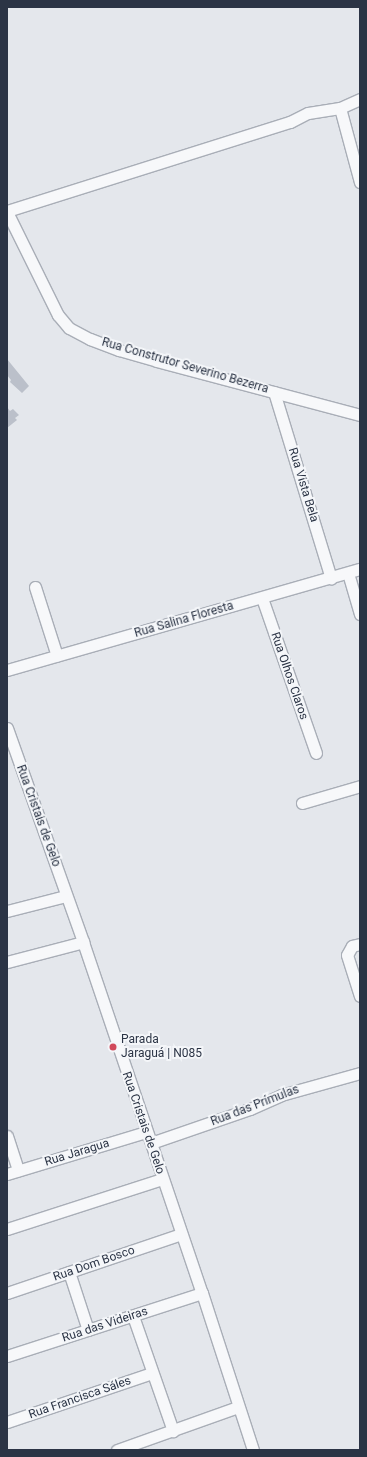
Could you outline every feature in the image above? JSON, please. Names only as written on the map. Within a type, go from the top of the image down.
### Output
[{"type":"street","points":[[7,212],[290,122],[308,112],[340,108],[360,99]]},
{"type":"street","points":[[340,108],[360,182]]},
{"type":"street","name":"Rua Construtor Severino Bezerra","points":[[7,212],[58,315],[69,328],[90,339],[119,350],[360,415]]},
{"type":"street","name":"Rua Vista Bela","points":[[274,392],[331,578]]},
{"type":"street","name":"Rua Salina Floresta","points":[[7,670],[360,569]]},
{"type":"street","points":[[348,573],[360,614]]},
{"type":"street","points":[[35,587],[57,656]]},
{"type":"street","name":"Rua Olhos Claros","points":[[262,598],[316,753]]},
{"type":"street","name":"Rua Cristais de Gelo","points":[[7,728],[83,942],[146,1132],[202,1293],[253,1450]]},
{"type":"street","points":[[302,803],[360,786]]},
{"type":"street","points":[[7,911],[66,896]]},
{"type":"street","points":[[7,962],[83,942]]},
{"type":"street","points":[[360,944],[352,946],[347,955],[360,996]]},
{"type":"street","name":"Rua das Prímulas","points":[[151,1143],[250,1109],[281,1095],[360,1072]]},
{"type":"street","name":"Rua Jaragua","points":[[7,1174],[146,1132]]},
{"type":"street","points":[[7,1136],[18,1170]]},
{"type":"street","points":[[7,1230],[162,1179]]},
{"type":"street","name":"Rua Dom Bosco","points":[[7,1293],[181,1234]]},
{"type":"street","points":[[69,1272],[88,1330]]},
{"type":"street","name":"Rua das Videiras","points":[[7,1356],[202,1293]]},
{"type":"street","points":[[133,1316],[173,1431]]},
{"type":"street","name":"Rua Francisca Sáles","points":[[7,1422],[152,1373]]},
{"type":"street","points":[[117,1450],[238,1407]]},
{"type":"building","points":[[7,359],[29,386],[22,393],[10,382],[11,380],[7,375]]},
{"type":"building","points":[[7,407],[10,411],[13,409],[19,415],[15,418],[17,420],[7,428]]},
{"type":"place","name":"Parada Jaraguá | N085","points":[[113,1047]]}]
